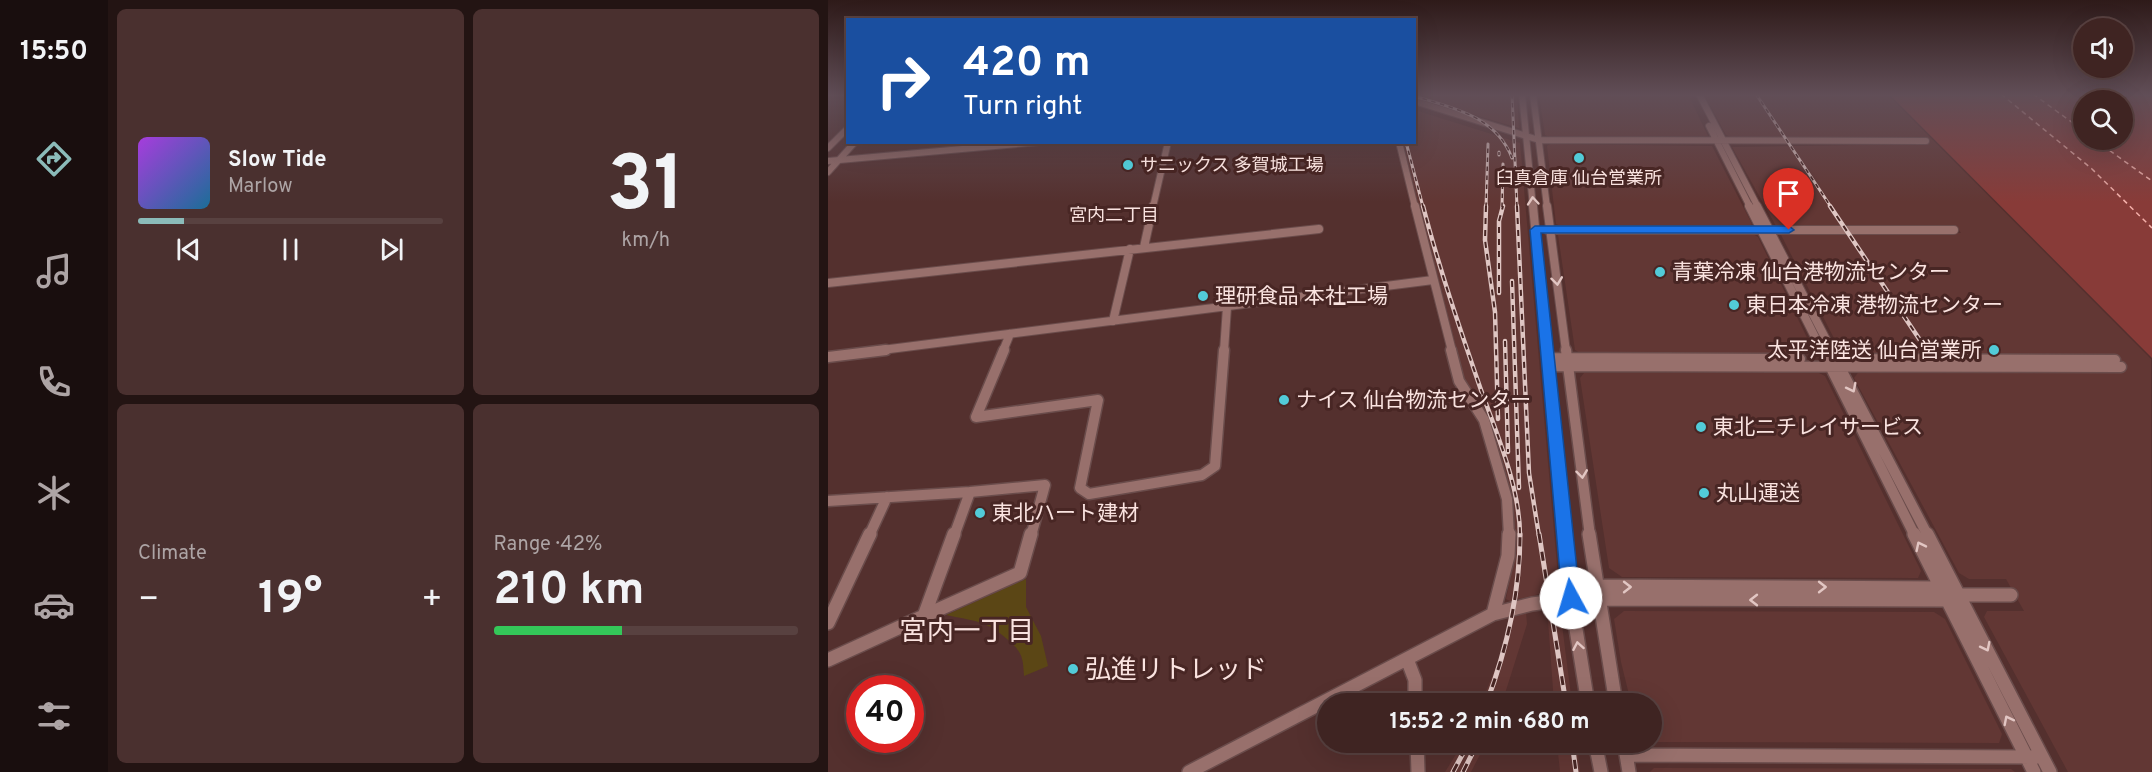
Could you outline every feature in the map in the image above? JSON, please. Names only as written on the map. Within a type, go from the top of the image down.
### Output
[{"type":"street","points":[[828,148],[846,130]]},
{"type":"street","points":[[1496,130],[1539,141],[1720,141],[1926,141],[1720,141]]},
{"type":"street","points":[[1503,130],[1527,139]]},
{"type":"street","points":[[1526,130],[1571,598],[1586,693]]},
{"type":"street","points":[[1538,130],[1596,586],[1614,693]]},
{"type":"street","points":[[1714,130],[1953,598],[2050,772]]},
{"type":"street","points":[[1715,130],[1720,141]]},
{"type":"street","points":[[828,148],[854,144]]},
{"type":"street","points":[[828,172],[854,144]]},
{"type":"street","points":[[828,161],[1003,144]]},
{"type":"street","points":[[1144,247],[1168,144]]},
{"type":"street","points":[[1399,144],[1459,381],[1484,420],[1507,499],[1510,522],[1508,556],[1493,614]]},
{"type":"street","points":[[828,283],[1319,228]]},
{"type":"street","points":[[1535,230],[1954,230]]},
{"type":"street","points":[[1113,321],[1130,249]]},
{"type":"street","points":[[828,357],[1433,280]]},
{"type":"street","points":[[1010,334],[976,417],[1098,400],[1080,488],[1089,494],[1202,475],[1215,466],[1227,307]]},
{"type":"street","points":[[1548,362],[2118,363]]},
{"type":"street","points":[[1833,362],[1941,588],[1953,598],[2034,772]]},
{"type":"street","points":[[828,501],[1045,485],[1020,573],[828,660]]},
{"type":"street","points":[[924,617],[970,492]]},
{"type":"street","points":[[828,623],[833,604],[887,498]]},
{"type":"street","points":[[1571,598],[1596,586],[1941,588]]},
{"type":"street","points":[[1189,772],[1493,614],[1520,605],[1571,598],[1598,600],[1953,598],[2011,595]]},
{"type":"street","points":[[1407,658],[1415,680],[1416,693]]},
{"type":"street","points":[[1662,750],[2042,757]]},
{"type":"street","points":[[1417,753],[1418,772]]},
{"type":"street","points":[[1597,753],[1600,772]]},
{"type":"street","points":[[1626,753],[1629,772]]},
{"type":"shaded area","points":[[1416,130],[1479,130],[1520,143],[1558,577],[1556,590],[1510,601],[1506,599],[1513,564],[1515,529],[1512,499],[1463,382],[1402,144],[1416,144]]},
{"type":"shaded area","points":[[1544,130],[1705,130],[1708,136],[1551,138],[1545,135]]},
{"type":"shaded area","points":[[1723,130],[1923,130],[2151,359],[2152,772],[2068,772],[1984,617],[1987,611],[2024,611],[2006,579],[1969,579],[1959,573],[1854,378],[1860,370],[2126,371],[2111,355],[1849,354],[1840,350],[1780,233],[1961,233],[1956,226],[1776,226],[1732,147],[1919,144],[1913,138],[1734,138],[1726,135]]},
{"type":"shaded area","points":[[1925,130],[2073,130],[2073,150],[2133,150],[2133,130],[2152,130],[2152,358]]},
{"type":"shaded area","points":[[1550,144],[1712,146],[1752,224],[1750,226],[1561,226],[1556,224],[1547,146]]},
{"type":"shaded area","points":[[1563,233],[1751,233],[1758,237],[1813,350],[1810,354],[1582,354],[1575,350],[1558,235]]},
{"type":"shaded area","points":[[1584,373],[1819,373],[1825,376],[1921,571],[1918,578],[1622,577],[1609,568],[1580,378]]},
{"type":"shaded area","points":[[1026,579],[1026,607],[1041,636],[1048,666],[1024,676],[1019,651],[999,633],[979,622],[946,615]]},
{"type":"shaded area","points":[[1547,607],[1560,609],[1571,693],[1553,693]]},
{"type":"shaded area","points":[[1624,611],[1934,612],[1945,619],[2002,734],[1999,743],[1662,742],[1662,693],[1629,693],[1614,619]]},
{"type":"shaded area","points":[[1526,612],[1527,624],[1505,693],[1485,693],[1505,644],[1511,616]]},
{"type":"shaded area","points":[[1457,753],[1481,753],[1471,772],[1445,772]]},
{"type":"shaded area","points":[[1558,753],[1578,753],[1580,772],[1560,772]]},
{"type":"shaded area","points":[[1654,768],[2011,769],[2015,772],[1650,772]]},
{"type":"ferry route","points":[[2045,130],[2092,169],[2152,228]]},
{"type":"ferry route","points":[[2109,150],[2152,181]]},
{"type":"railway","points":[[1493,130],[1505,144],[1512,158]]},
{"type":"railway","points":[[1514,130],[1517,207]]},
{"type":"railway","points":[[1780,130],[1831,207]]},
{"type":"railway","points":[[1407,144],[1423,207]]},
{"type":"railway","points":[[1486,207],[1488,144]]},
{"type":"railway","points":[[1502,207],[1503,164]]},
{"type":"railway","points":[[1423,206],[1450,298],[1512,480],[1520,535]]},
{"type":"railway","points":[[1486,206],[1485,240],[1495,312],[1498,419]]},
{"type":"railway","points":[[1499,293],[1499,221],[1503,206]]},
{"type":"railway","points":[[1517,206],[1529,473],[1539,536]]},
{"type":"railway","points":[[1830,206],[1926,349]]},
{"type":"railway","points":[[1512,281],[1519,488]]},
{"type":"railway","points":[[1505,341],[1508,452]]},
{"type":"railway","points":[[1539,534],[1564,693]]},
{"type":"railway","points":[[1490,693],[1511,620],[1518,578],[1520,535]]},
{"type":"railway","points":[[1453,772],[1463,753]]},
{"type":"railway","points":[[1463,772],[1472,753]]},
{"type":"railway","points":[[1573,753],[1576,772]]},
{"type":"place","name":"臼真倉庫 仙台営業所","points":[[1579,158]]},
{"type":"place","name":"サニックス 多賀城工場","points":[[1128,165]]},
{"type":"place","name":"青葉冷凍 仙台港物流センター","points":[[1660,272]]},
{"type":"place","name":"理研食品 本社工場","points":[[1203,296]]},
{"type":"place","name":"東日本冷凍 港物流センター","points":[[1734,305]]},
{"type":"place","name":"太平洋陸送 仙台営業所","points":[[1994,350]]},
{"type":"place","name":"ナイス 仙台物流センター","points":[[1284,400]]},
{"type":"place","name":"東北ニチレイサービス","points":[[1701,427]]},
{"type":"place","name":"丸山運送","points":[[1704,493]]},
{"type":"place","name":"東北ハート建材","points":[[980,513]]},
{"type":"place","name":"弘進リトレッド","points":[[1073,669]]},
{"type":"district","name":"宮内二丁目","points":[[1114,215]]},
{"type":"district","name":"宮内一丁目","points":[[967,631]]},
{"type":"route","points":[[1571,598],[1535,230],[1789,230]]}]
